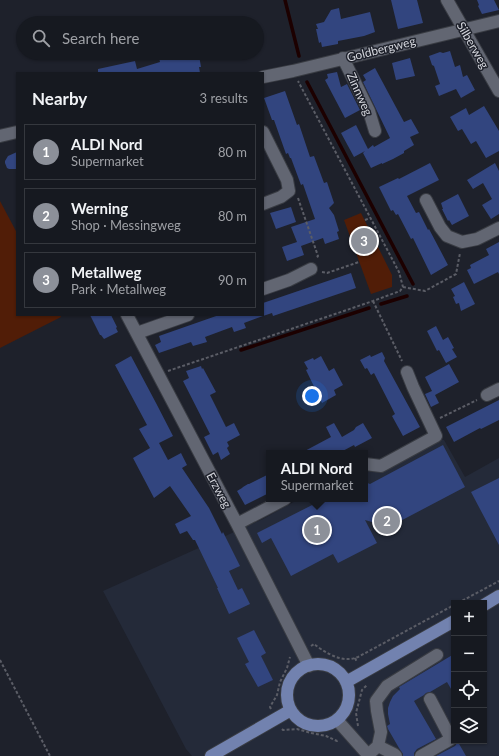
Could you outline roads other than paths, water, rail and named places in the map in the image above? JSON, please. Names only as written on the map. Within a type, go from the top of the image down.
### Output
[{"type":"main road","points":[[487,602],[499,596]]},
{"type":"main road","points":[[346,682],[451,623]]},
{"type":"main road","points":[[309,666],[326,666],[334,669],[346,682],[349,692],[348,703],[344,712],[337,720],[328,725],[318,726],[308,724],[299,720],[291,710],[288,694],[289,685],[300,670],[309,666]]},
{"type":"main road","points":[[211,756],[291,710]]},
{"type":"street","name":"Silberweg","points":[[447,0],[499,91]]},
{"type":"street","name":"Goldbergweg","points":[[264,77],[499,21]]},
{"type":"street","name":"Zinnweg","points":[[344,58],[369,111],[375,131]]},
{"type":"street","points":[[0,136],[16,132]]},
{"type":"street","points":[[264,134],[287,180],[289,191],[282,197],[264,204]]},
{"type":"street","points":[[426,200],[440,227],[447,236],[462,242],[477,238],[499,228]]},
{"type":"street","points":[[264,289],[289,280],[311,269]]},
{"type":"street","name":"Erzweg","points":[[128,316],[237,524],[309,666]]},
{"type":"street","points":[[137,333],[185,316]]},
{"type":"street","points":[[368,464],[381,466],[436,436],[412,388],[407,372]]},
{"type":"street","points":[[487,395],[499,389]]},
{"type":"street","points":[[237,524],[279,502]]},
{"type":"street","points":[[337,720],[369,756],[378,746],[381,732],[376,701],[387,686],[437,655]]},
{"type":"street","points":[[421,756],[452,739],[430,699]]},
{"type":"street","points":[[378,746],[396,756]]},
{"type":"waterway","points":[[285,0],[299,56]]},
{"type":"waterway","points":[[307,82],[413,284]]},
{"type":"waterway","points":[[381,304],[407,296]]},
{"type":"waterway","points":[[241,350],[369,308]]},
{"type":"place","name":"Metallweg","points":[[364,241]]},
{"type":"place","name":"Werning","points":[[387,521]]},
{"type":"place","name":"ALDI Nord","points":[[317,530]]}]
